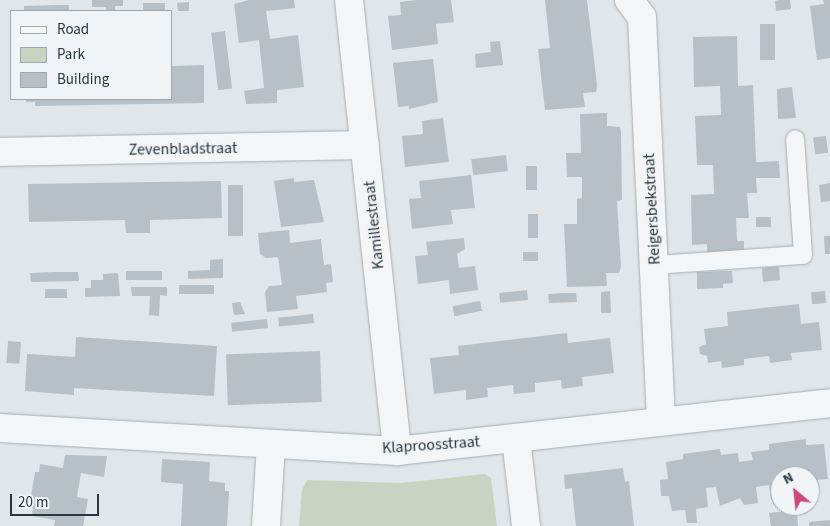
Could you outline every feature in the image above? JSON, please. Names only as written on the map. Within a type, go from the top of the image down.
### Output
[{"type":"street","name":"Kamillestraat","points":[[349,0],[397,451]]},
{"type":"street","name":"Reigersbekstraat","points":[[635,1],[642,17],[661,422]]},
{"type":"street","name":"Zevenbladstraat","points":[[0,152],[365,146]]},
{"type":"street","name":"Klaproosstraat","points":[[0,428],[397,451],[830,403]]},
{"type":"street","points":[[516,439],[526,526]]},
{"type":"street","points":[[266,526],[271,444]]},
{"type":"lane","points":[[655,265],[803,255],[795,138]]},
{"type":"green space","points":[[485,474],[491,478],[497,526],[299,526],[302,490],[307,480],[401,483]]},
{"type":"building","points":[[92,0],[123,0],[123,6],[115,6],[115,10],[106,10],[106,7],[92,7]]},
{"type":"building","points":[[249,0],[294,0],[295,8],[266,11],[270,39],[298,35],[304,87],[277,90],[277,103],[246,104],[244,91],[264,88],[259,40],[239,43],[234,4]]},
{"type":"building","points":[[451,0],[454,22],[436,24],[438,44],[392,50],[388,16],[401,15],[400,2]]},
{"type":"building","points":[[545,0],[587,0],[597,85],[596,92],[583,93],[585,107],[545,110],[538,49],[550,48]]},
{"type":"building","points":[[790,0],[791,9],[776,11],[775,1]]},
{"type":"building","points":[[823,0],[830,0],[830,58],[817,60],[810,6],[824,4]]},
{"type":"building","points":[[189,2],[189,11],[178,11],[177,3]]},
{"type":"building","points":[[143,3],[165,3],[165,10],[143,10]]},
{"type":"building","points":[[69,5],[69,10],[24,10],[24,6]]},
{"type":"building","points":[[760,24],[775,24],[775,60],[760,60]]},
{"type":"building","points":[[225,31],[232,89],[218,90],[211,33]]},
{"type":"building","points":[[737,36],[738,86],[753,85],[756,162],[779,161],[780,178],[756,178],[757,193],[747,193],[749,218],[736,218],[737,241],[744,241],[744,254],[707,255],[707,244],[692,245],[691,195],[714,194],[713,165],[697,165],[695,116],[721,115],[720,86],[694,87],[693,37]]},
{"type":"building","points":[[500,41],[503,65],[476,68],[475,54],[491,52],[490,42]]},
{"type":"building","points":[[433,59],[438,102],[409,109],[409,106],[398,107],[393,63]]},
{"type":"building","points":[[204,65],[204,103],[35,106],[35,102],[26,102],[26,100],[172,100],[172,66]]},
{"type":"building","points":[[792,87],[796,118],[778,119],[777,89]]},
{"type":"building","points":[[607,113],[607,126],[620,127],[621,132],[622,200],[617,201],[621,266],[619,273],[606,273],[607,286],[567,287],[564,224],[577,224],[577,199],[582,198],[582,177],[567,177],[566,153],[581,153],[580,114]]},
{"type":"building","points":[[443,118],[449,162],[405,167],[402,136],[423,134],[422,121]]},
{"type":"building","points":[[826,136],[828,153],[815,154],[813,138]]},
{"type":"building","points":[[506,155],[508,171],[473,175],[471,159]]},
{"type":"building","points":[[526,166],[537,166],[537,190],[526,190]]},
{"type":"building","points":[[471,175],[475,208],[451,210],[453,224],[412,229],[409,199],[421,198],[419,181]]},
{"type":"building","points":[[294,178],[294,182],[314,180],[324,222],[281,227],[274,181]]},
{"type":"building","points":[[221,181],[222,218],[150,220],[150,233],[126,233],[125,220],[29,222],[28,184]]},
{"type":"building","points":[[830,183],[830,201],[821,202],[819,185]]},
{"type":"building","points":[[228,185],[243,185],[243,236],[228,236]]},
{"type":"building","points":[[528,214],[538,214],[538,238],[528,238]]},
{"type":"building","points":[[756,217],[771,217],[771,227],[756,227]]},
{"type":"building","points":[[289,230],[290,243],[321,239],[324,265],[331,264],[333,282],[326,283],[327,292],[296,296],[298,309],[267,312],[265,292],[269,286],[282,285],[278,257],[266,258],[260,254],[258,233]]},
{"type":"building","points":[[824,236],[830,236],[830,254],[825,254]]},
{"type":"building","points":[[464,238],[465,249],[457,254],[459,268],[475,266],[478,290],[450,294],[449,280],[418,284],[415,256],[428,255],[426,242]]},
{"type":"building","points":[[523,252],[538,252],[538,261],[523,261]]},
{"type":"building","points":[[223,259],[223,278],[188,279],[188,271],[210,270],[210,260]]},
{"type":"building","points":[[779,267],[780,280],[763,282],[762,268]]},
{"type":"building","points":[[126,271],[162,271],[162,280],[126,280]]},
{"type":"building","points":[[732,271],[733,283],[723,284],[723,288],[697,289],[697,272]]},
{"type":"building","points":[[78,272],[79,281],[31,282],[30,273]]},
{"type":"building","points":[[118,273],[120,296],[85,297],[85,288],[91,288],[91,280],[103,280],[103,274]]},
{"type":"building","points":[[179,285],[214,285],[214,294],[179,294]]},
{"type":"building","points":[[131,287],[167,287],[167,296],[160,295],[159,316],[149,315],[150,296],[132,296]]},
{"type":"building","points":[[45,289],[67,289],[67,298],[45,298]]},
{"type":"building","points":[[527,290],[528,300],[500,303],[499,293]]},
{"type":"building","points":[[610,291],[611,313],[601,313],[601,292]]},
{"type":"building","points":[[825,291],[826,303],[812,304],[811,292]]},
{"type":"building","points":[[576,293],[577,302],[549,303],[548,294]]},
{"type":"building","points":[[480,301],[482,311],[454,316],[453,306]]},
{"type":"building","points":[[240,302],[245,314],[234,315],[232,303]]},
{"type":"building","points":[[799,304],[801,324],[819,322],[822,350],[791,353],[792,360],[770,363],[769,356],[744,359],[744,365],[722,368],[721,361],[708,363],[707,356],[700,354],[699,347],[706,344],[704,329],[728,326],[727,312]]},
{"type":"building","points":[[313,314],[314,323],[279,327],[278,318]]},
{"type":"building","points":[[267,319],[268,328],[232,332],[231,323]]},
{"type":"building","points":[[567,333],[568,343],[610,338],[614,373],[582,377],[583,386],[562,389],[561,380],[535,383],[535,392],[514,394],[513,385],[487,388],[488,397],[466,400],[466,390],[434,394],[430,358],[459,355],[458,346]]},
{"type":"building","points":[[76,337],[217,346],[214,396],[74,388],[74,395],[25,391],[27,354],[75,357]]},
{"type":"building","points":[[8,341],[21,342],[19,364],[6,363]]},
{"type":"building","points":[[320,351],[322,402],[228,405],[226,354]]},
{"type":"building","points":[[806,439],[806,445],[824,444],[828,479],[820,480],[820,466],[770,466],[770,492],[769,485],[756,487],[758,503],[744,505],[740,498],[720,506],[716,487],[706,488],[708,507],[696,509],[697,523],[687,523],[685,510],[672,511],[669,496],[661,496],[660,480],[668,479],[666,462],[683,459],[683,454],[720,449],[721,455],[738,453],[739,462],[753,460],[751,452],[769,450],[769,444]]},
{"type":"building","points":[[65,455],[107,456],[104,477],[81,473],[77,497],[88,499],[83,526],[54,526],[55,520],[32,516],[33,508],[29,508],[35,472],[39,472],[40,464],[63,468]]},
{"type":"building","points":[[162,459],[210,462],[209,481],[225,483],[225,491],[229,491],[227,526],[181,526],[183,484],[161,482]]},
{"type":"building","points":[[623,468],[625,482],[629,481],[634,526],[576,526],[572,488],[565,489],[564,475]]},
{"type":"building","points":[[769,513],[770,516],[797,516],[798,526],[771,526]]},
{"type":"building","points":[[830,520],[830,526],[809,526],[809,522]]}]
